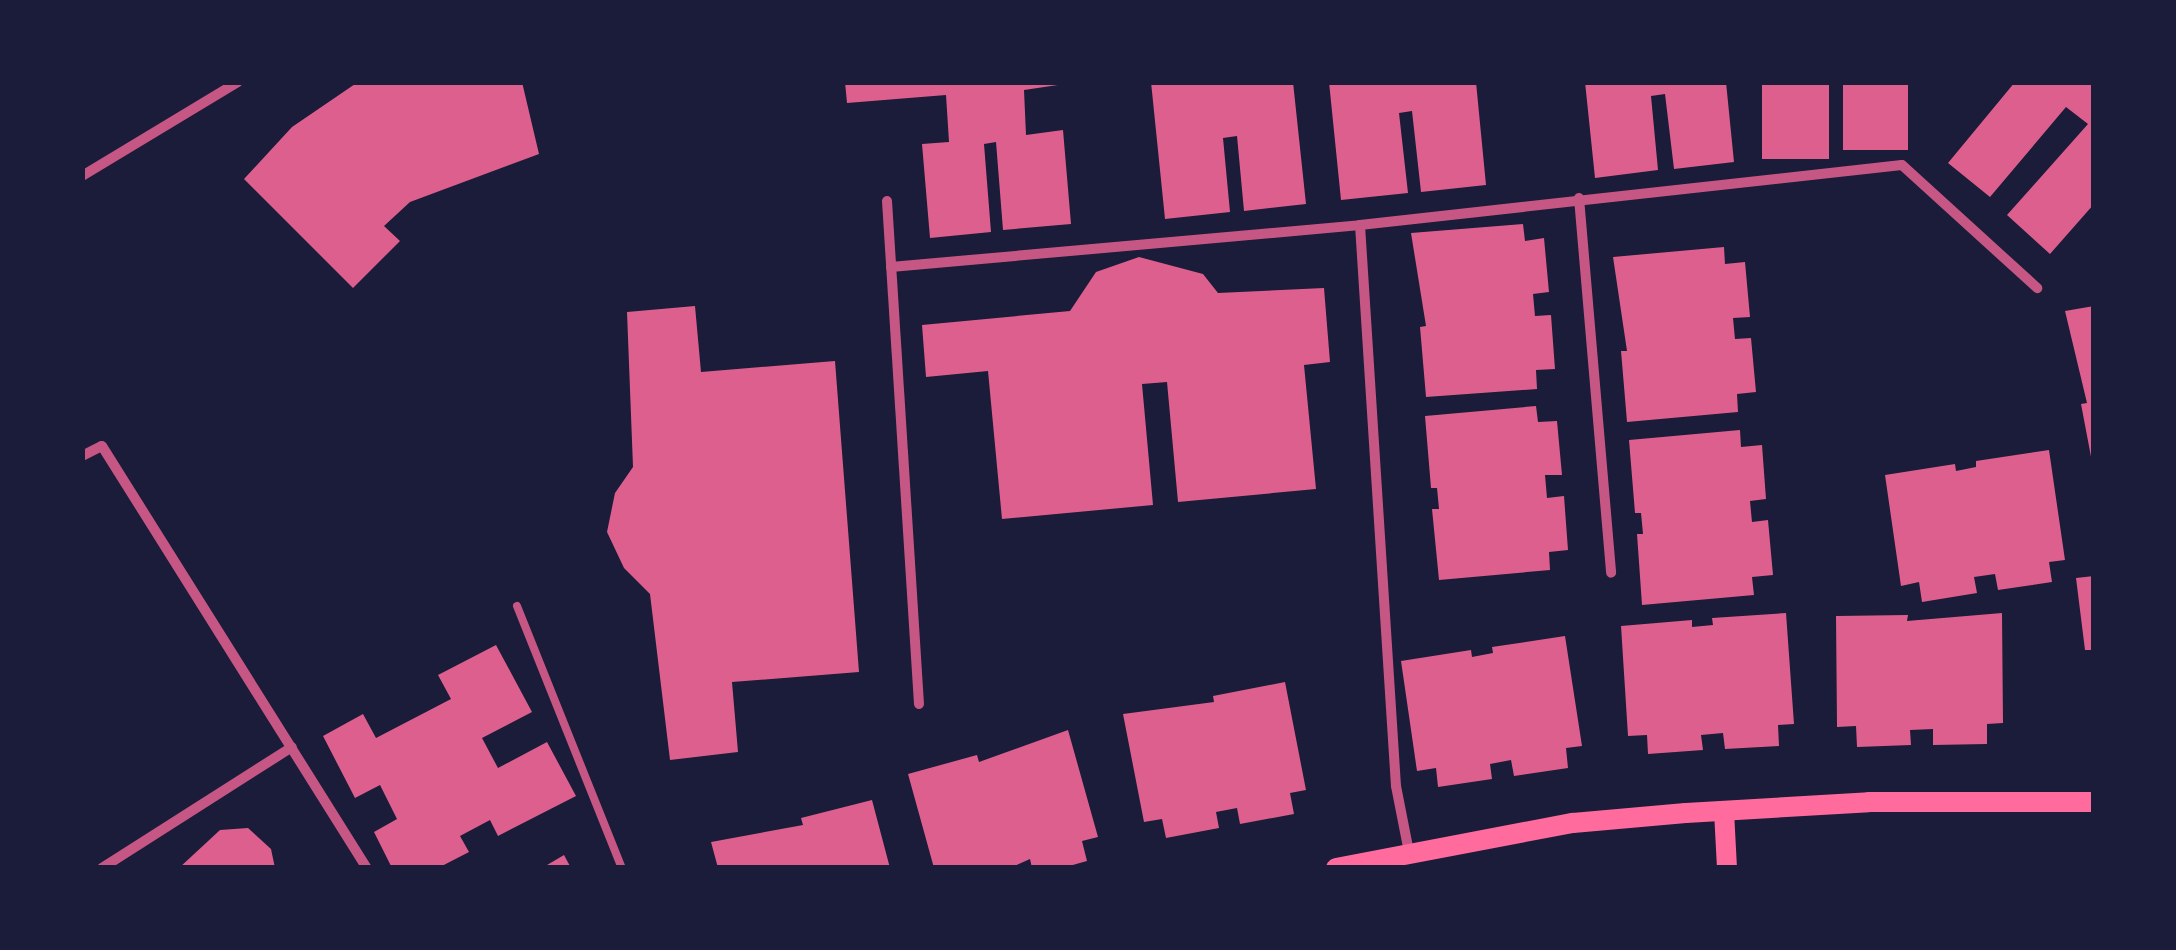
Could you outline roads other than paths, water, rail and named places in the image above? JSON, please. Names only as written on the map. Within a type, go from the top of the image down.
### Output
[{"type":"main road","points":[[1336,868],[1573,823],[1870,802],[2094,802]]},
{"type":"main road","points":[[1724,811],[1727,868]]},
{"type":"street","points":[[82,176],[238,82]]},
{"type":"street","points":[[891,267],[1360,225],[1902,164],[2038,288]]},
{"type":"street","points":[[1579,198],[1611,573]]},
{"type":"street","points":[[887,201],[918,704]]},
{"type":"street","points":[[1360,225],[1396,786],[1409,852]]},
{"type":"street","points":[[82,456],[102,446],[367,868]]},
{"type":"street","points":[[102,868],[292,747]]},
{"type":"lane","points":[[517,606],[622,868]]}]
